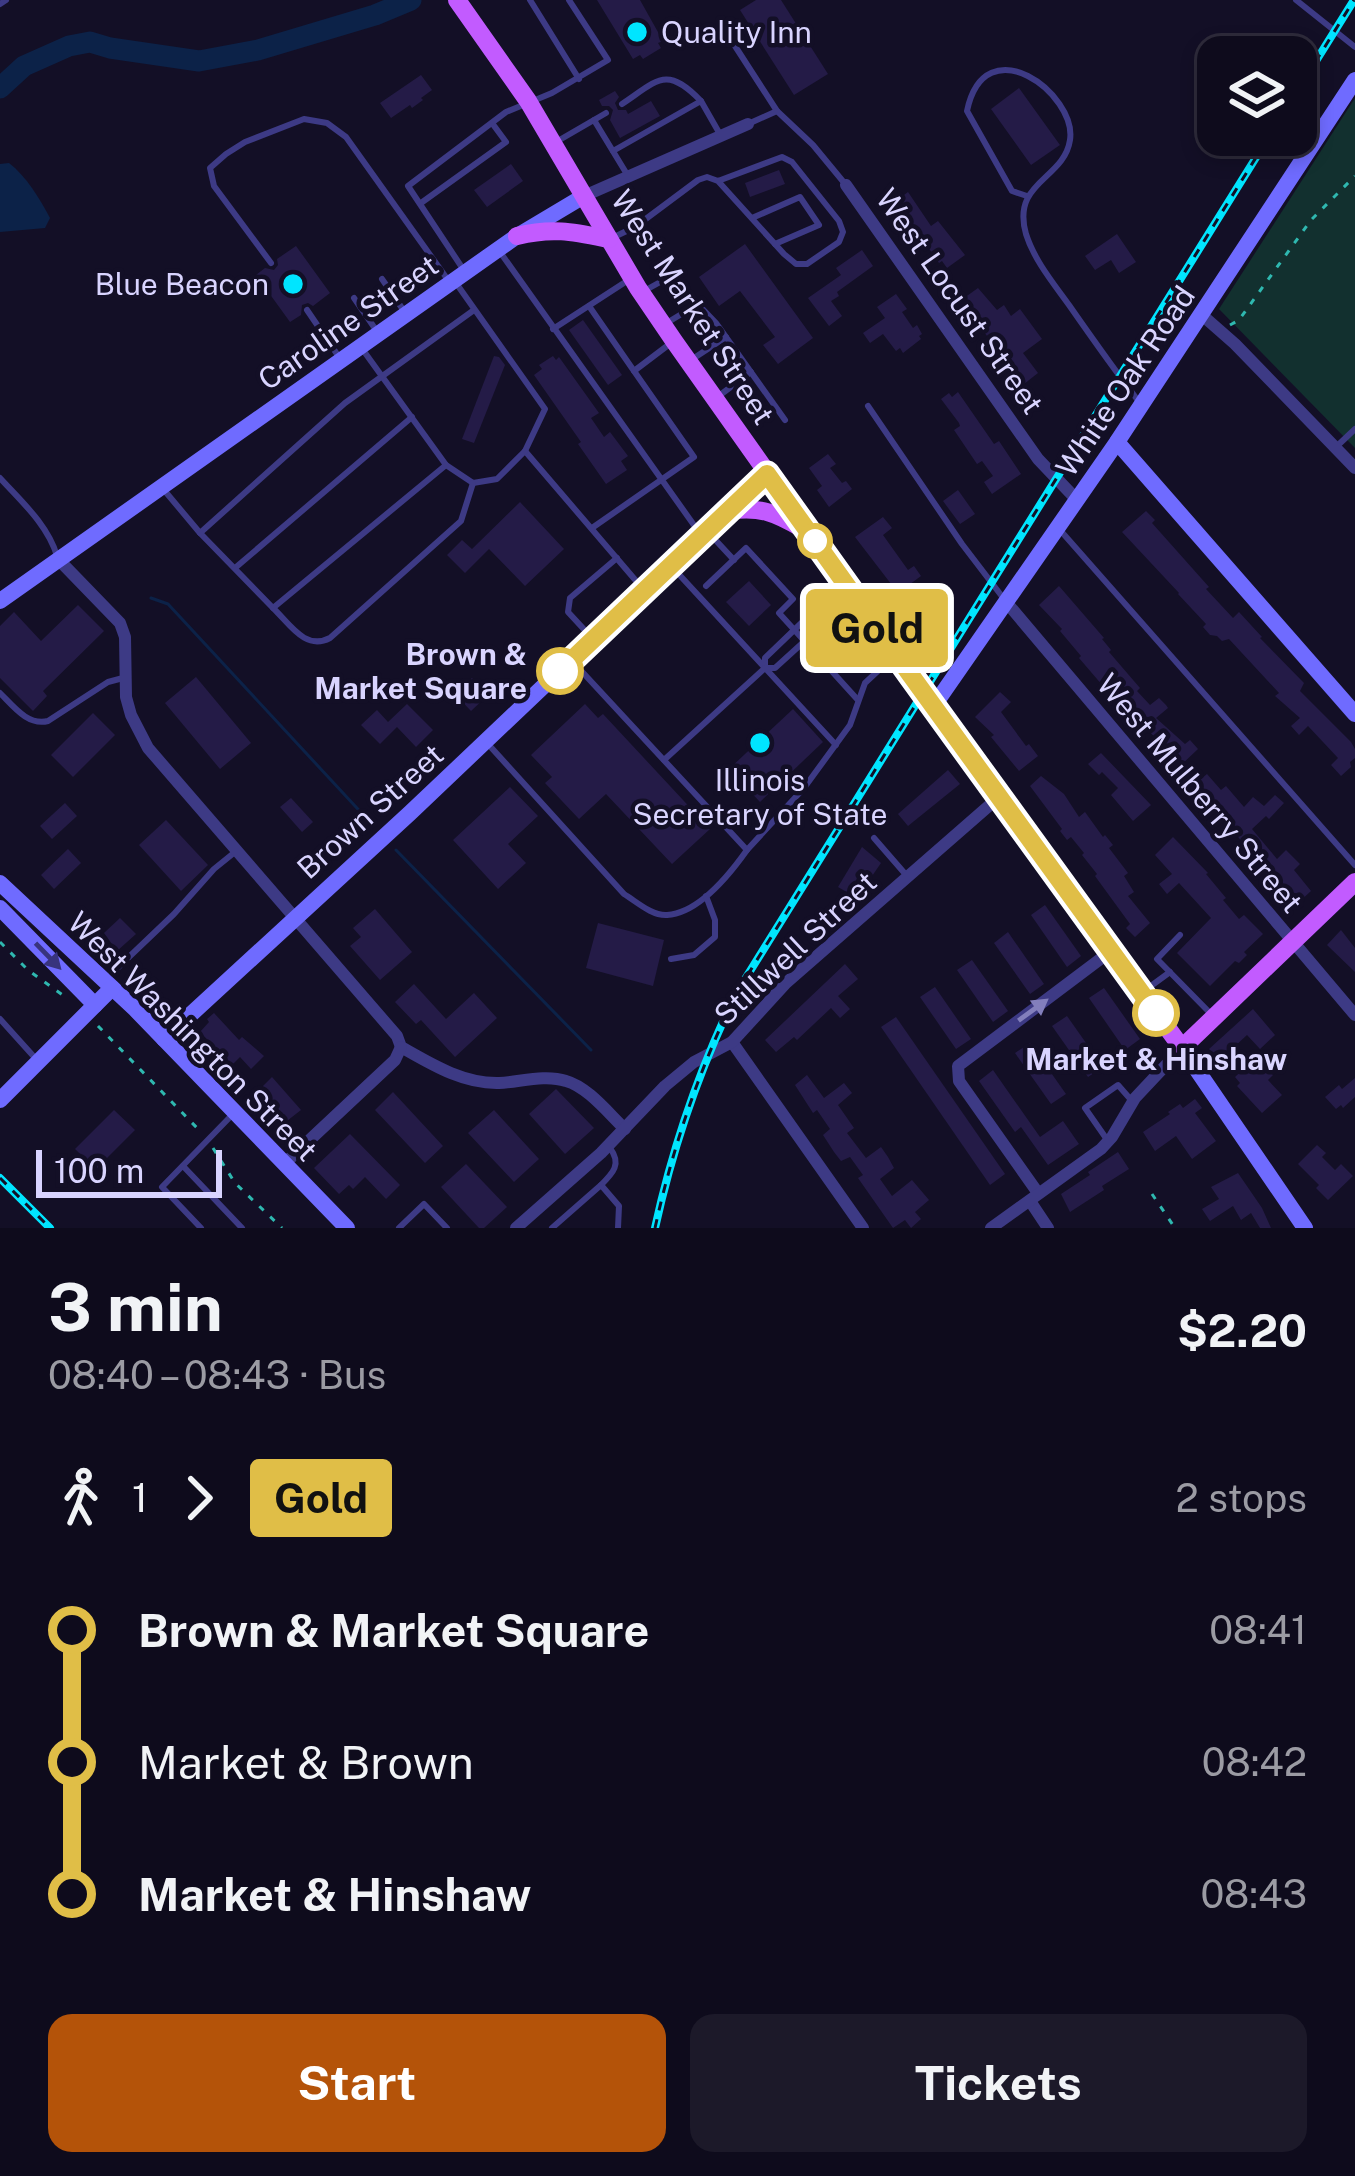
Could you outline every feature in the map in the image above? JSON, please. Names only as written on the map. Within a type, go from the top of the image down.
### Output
[{"type":"main road","name":"West Market Street","points":[[458,1],[528,101],[637,286],[689,362],[1182,1048]]},
{"type":"main road","points":[[517,236],[544,229],[609,239]]},
{"type":"main road","points":[[728,511],[749,508],[781,515],[809,532]]},
{"type":"main road","points":[[1182,1048],[1355,882]]},
{"type":"street","name":"White Oak Road","points":[[934,707],[1118,442],[1355,80]]},
{"type":"street","name":"Caroline Street","points":[[0,601],[517,236],[584,196],[748,124]]},
{"type":"street","name":"West Locust Street","points":[[846,185],[1038,459],[1078,501]]},
{"type":"street","points":[[1202,315],[1355,468]]},
{"type":"street","points":[[1118,442],[1355,714]]},
{"type":"street","name":"Brown Street","points":[[164,1039],[767,474]]},
{"type":"street","points":[[58,559],[120,623],[131,715],[148,748],[296,915],[397,1036],[401,1047],[472,1080],[494,1084],[567,1081],[626,1129]]},
{"type":"street","name":"West Mulberry Street","points":[[1007,603],[1355,1016]]},
{"type":"street","name":"Stillwell Street","points":[[520,1226],[682,1072],[732,1042],[786,983],[999,797]]},
{"type":"street","name":"West Washington Street","points":[[0,883],[164,1039],[347,1228]]},
{"type":"street","points":[[0,908],[91,1010]]},
{"type":"street","points":[[1048,1228],[1034,1197],[959,1081],[957,1070],[964,1060],[1111,951]]},
{"type":"street","points":[[0,1100],[91,1010],[108,985]]},
{"type":"street","points":[[732,1042],[863,1228]]},
{"type":"street","points":[[284,1164],[395,1060],[401,1047]]},
{"type":"street","points":[[991,1228],[1108,1141],[1132,1101],[1182,1048]]},
{"type":"street","name":"West Market Street","points":[[1182,1048],[1305,1228]]},
{"type":"lane","points":[[530,0],[579,79]]},
{"type":"lane","points":[[360,345],[446,465],[473,483],[497,479],[525,451],[544,406],[474,310],[408,185],[492,123],[608,61],[569,0]]},
{"type":"lane","points":[[1296,0],[1355,46]]},
{"type":"lane","points":[[724,29],[777,111],[846,185]]},
{"type":"lane","points":[[1027,196],[1012,191],[967,111],[970,94],[978,85],[994,72],[1009,68],[1021,70],[1054,97],[1070,128],[1070,142],[1062,157],[1027,196],[1025,232],[1045,271],[1142,406]]},
{"type":"lane","points":[[622,104],[654,83],[677,80],[700,101],[721,136]]},
{"type":"lane","points":[[613,151],[700,101]]},
{"type":"lane","points":[[748,124],[777,111]]},
{"type":"lane","points":[[553,144],[606,113]]},
{"type":"lane","points":[[271,263],[214,186],[210,168],[245,142],[304,119],[327,123],[346,137],[456,278]]},
{"type":"lane","points":[[594,120],[628,176]]},
{"type":"lane","points":[[420,204],[506,142],[492,123]]},
{"type":"lane","points":[[609,239],[635,227],[707,177],[718,181],[796,264],[807,264],[839,242],[843,232],[839,221],[792,162],[782,157],[718,181]]},
{"type":"lane","points":[[752,218],[800,197],[819,224],[775,244]]},
{"type":"lane","points":[[498,249],[661,482],[734,560]]},
{"type":"lane","points":[[553,329],[589,306],[671,275],[726,338],[785,420]]},
{"type":"lane","points":[[382,279],[406,314]]},
{"type":"lane","points":[[354,298],[378,333]]},
{"type":"lane","points":[[634,371],[698,304]]},
{"type":"lane","points":[[589,306],[694,457],[592,528]]},
{"type":"lane","points":[[307,310],[341,359]]},
{"type":"lane","points":[[200,533],[345,403],[474,310]]},
{"type":"lane","points":[[689,362],[726,338]]},
{"type":"lane","points":[[715,398],[751,373]]},
{"type":"lane","points":[[868,406],[1007,603]]},
{"type":"lane","points":[[236,568],[412,417]]},
{"type":"lane","points":[[1336,448],[1355,429]]},
{"type":"lane","points":[[525,451],[645,591]]},
{"type":"lane","points":[[273,608],[446,465]]},
{"type":"lane","points":[[0,478],[53,542],[58,559]]},
{"type":"lane","points":[[161,487],[307,641],[322,643],[460,521],[473,483]]},
{"type":"lane","points":[[1058,529],[1355,865]]},
{"type":"lane","points":[[706,586],[746,548],[793,599],[779,613],[859,700]]},
{"type":"lane","points":[[593,640],[568,612],[570,598],[617,558]]},
{"type":"lane","points":[[671,567],[836,745]]},
{"type":"lane","points":[[765,668],[765,658],[818,607],[834,604],[851,592]]},
{"type":"lane","points":[[664,760],[765,668],[775,668],[805,641],[830,618],[834,604]]},
{"type":"lane","points":[[485,742],[625,894],[651,911],[668,915],[699,902],[731,873],[836,745],[850,725],[865,683],[896,655]]},
{"type":"lane","points":[[571,661],[747,850]]},
{"type":"lane","points":[[0,693],[39,723],[108,682],[125,678]]},
{"type":"lane","points":[[874,838],[908,877]]},
{"type":"lane","points":[[108,985],[238,849]]},
{"type":"lane","points":[[671,959],[694,955],[715,937],[715,920],[706,896]]},
{"type":"lane","points":[[1180,935],[1157,958],[1214,1017]]},
{"type":"lane","points":[[1142,993],[1171,972]]},
{"type":"lane","points":[[0,1019],[39,1062]]},
{"type":"lane","points":[[1108,1141],[1085,1108],[1118,1085],[1132,1101]]},
{"type":"lane","points":[[201,1228],[162,1187],[235,1112]]},
{"type":"lane","points":[[552,1228],[615,1171],[615,1155],[608,1146]]},
{"type":"lane","points":[[183,1166],[242,1228]]},
{"type":"lane","points":[[601,1185],[619,1206],[618,1228]]},
{"type":"lane","points":[[399,1228],[424,1204],[447,1228]]},
{"type":"path","points":[[1222,332],[1239,320],[1311,220],[1355,176]]},
{"type":"path","points":[[0,942],[28,970],[91,1010],[207,1140],[235,1183],[282,1228]]},
{"type":"path","points":[[1152,1194],[1175,1228]]},
{"type":"green space","points":[[1355,98],[1355,448],[1219,309]]},
{"type":"water","points":[[9,163],[27,181],[50,218],[45,228],[0,232],[0,164]]},
{"type":"building","name":"Quality Inn","points":[[597,0],[640,0],[663,41],[658,43],[661,48],[643,59],[640,55],[633,59]]},
{"type":"building","points":[[756,0],[781,0],[828,74],[794,95],[740,10]]},
{"type":"building","points":[[421,75],[432,90],[391,118],[380,103]]},
{"type":"building","points":[[1019,88],[1060,145],[1031,165],[991,109]]},
{"type":"building","points":[[615,91],[618,110],[628,114],[651,101],[660,116],[620,138],[610,120],[613,110],[599,100]]},
{"type":"building","points":[[511,164],[523,181],[487,207],[474,190]]},
{"type":"building","points":[[779,170],[785,184],[750,197],[745,183]]},
{"type":"building","points":[[908,192],[931,226],[938,221],[965,255],[947,268],[896,201]]},
{"type":"building","points":[[1117,234],[1136,262],[1119,273],[1111,260],[1095,270],[1085,256]]},
{"type":"building","points":[[745,244],[813,338],[778,364],[763,345],[775,337],[740,291],[719,306],[699,277]]},
{"type":"building","name":"Blue Beacon","points":[[296,246],[330,293],[313,306],[302,305],[301,315],[290,322],[256,275],[265,268],[274,270],[277,259]]},
{"type":"building","points":[[862,250],[873,266],[837,292],[839,296],[831,301],[842,316],[829,326],[808,298],[841,275],[836,268]]},
{"type":"building","points":[[978,288],[997,310],[1004,305],[1011,316],[1020,309],[1042,339],[1023,353],[1038,373],[1024,384],[992,333],[987,336],[965,305],[964,298]]},
{"type":"building","points":[[896,294],[907,309],[902,312],[922,334],[903,353],[883,334],[870,343],[863,333],[885,318],[877,307]]},
{"type":"building","points":[[583,320],[622,375],[608,385],[569,330]]},
{"type":"building","points":[[494,356],[505,365],[474,443],[462,439]]},
{"type":"building","points":[[553,356],[559,357],[599,413],[591,418],[604,437],[610,432],[628,456],[621,461],[627,470],[606,484],[534,375]]},
{"type":"building","points":[[958,392],[1021,474],[992,494],[984,482],[993,476],[982,461],[977,464],[954,430],[959,423],[941,399]]},
{"type":"building","points":[[828,454],[836,464],[830,468],[852,489],[829,507],[809,468]]},
{"type":"building","points":[[958,490],[975,514],[960,524],[943,501]]},
{"type":"building","points":[[520,502],[564,549],[525,586],[489,549],[465,573],[447,555],[462,540],[472,549]]},
{"type":"building","points":[[1146,511],[1209,587],[1206,589],[1233,618],[1239,612],[1304,683],[1300,691],[1351,742],[1355,758],[1341,776],[1331,765],[1338,758],[1308,726],[1299,735],[1291,726],[1300,718],[1275,696],[1279,693],[1229,639],[1210,635],[1203,627],[1206,624],[1122,532]]},
{"type":"building","points":[[883,517],[892,528],[883,535],[908,570],[914,566],[921,576],[898,593],[855,537]]},
{"type":"building","points":[[749,581],[771,605],[749,626],[726,602]]},
{"type":"building","points":[[1059,586],[1104,638],[1109,652],[1140,688],[1137,691],[1150,705],[1159,698],[1166,705],[1156,718],[1185,744],[1190,740],[1198,749],[1180,766],[1145,727],[1133,721],[1039,605]]},
{"type":"building","points":[[78,605],[104,631],[43,691],[47,696],[33,711],[0,678],[0,626],[14,612],[41,641]]},
{"type":"building","points":[[196,677],[251,743],[220,769],[165,703]]},
{"type":"building","points":[[472,678],[488,695],[471,711],[455,694]]},
{"type":"building","points":[[1000,692],[1011,702],[1001,712],[1038,756],[1019,771],[975,717]]},
{"type":"building","points":[[407,704],[433,730],[416,747],[397,727],[380,744],[361,725],[377,710],[388,722]]},
{"type":"building","points":[[585,704],[598,718],[603,714],[710,829],[672,864],[606,794],[579,819],[545,783],[552,777],[531,755]]},
{"type":"building","points":[[793,709],[823,742],[760,802],[729,769]]},
{"type":"building","points":[[93,713],[115,735],[73,777],[51,755]]},
{"type":"building","points":[[1101,753],[1151,805],[1133,821],[1111,795],[1118,788],[1088,764]]},
{"type":"building","points":[[948,770],[960,784],[908,826],[898,814]]},
{"type":"building","points":[[1207,774],[1221,790],[1226,786],[1244,807],[1253,797],[1264,806],[1275,795],[1284,803],[1252,829],[1277,859],[1286,850],[1300,864],[1294,870],[1311,891],[1297,904],[1263,871],[1197,789],[1196,783]]},
{"type":"building","points":[[1041,776],[1064,794],[1079,817],[1085,812],[1113,845],[1109,848],[1128,873],[1124,876],[1134,892],[1128,896],[1150,923],[1135,937],[1084,853],[1071,837],[1067,840],[1030,786]]},
{"type":"building","points":[[510,787],[538,816],[508,844],[526,863],[498,889],[453,840]]},
{"type":"building","points":[[291,798],[313,822],[302,832],[280,807]]},
{"type":"building","points":[[65,803],[77,816],[52,839],[40,826]]},
{"type":"building","points":[[166,820],[208,865],[181,891],[139,845]]},
{"type":"building","points":[[1173,837],[1208,873],[1239,919],[1244,915],[1263,934],[1239,963],[1235,961],[1210,986],[1177,953],[1211,918],[1179,883],[1167,894],[1159,884],[1172,874],[1155,855]]},
{"type":"building","points":[[862,847],[881,863],[857,898],[838,887]]},
{"type":"building","points":[[68,849],[81,863],[54,889],[41,875]]},
{"type":"building","points":[[1045,905],[1081,956],[1067,967],[1031,915]]},
{"type":"building","points":[[375,909],[412,952],[380,980],[350,946],[361,937],[353,928]]},
{"type":"building","points":[[120,918],[136,934],[117,951],[104,933]]},
{"type":"building","points":[[598,923],[664,940],[653,986],[586,968]]},
{"type":"building","points":[[1341,930],[1355,948],[1355,972],[1327,945]]},
{"type":"building","points":[[1008,932],[1044,984],[1030,994],[994,943]]},
{"type":"building","points":[[972,960],[1008,1011],[993,1022],[957,970]]},
{"type":"building","points":[[845,964],[858,979],[838,996],[850,1009],[840,1018],[831,1008],[797,1040],[794,1037],[776,1052],[765,1040]]},
{"type":"building","points":[[414,984],[446,1019],[474,993],[497,1018],[455,1057],[421,1020],[416,1024],[395,1002]]},
{"type":"building","points":[[935,987],[971,1039],[956,1049],[920,997]]},
{"type":"building","points":[[1104,988],[1140,1039],[1125,1050],[1089,998]]},
{"type":"building","points":[[1253,1009],[1275,1035],[1260,1049],[1247,1035],[1219,1061],[1209,1049]]},
{"type":"building","points":[[214,1013],[239,1040],[242,1037],[264,1056],[251,1069],[240,1057],[232,1065],[200,1032]]},
{"type":"building","points":[[1067,1016],[1103,1067],[1088,1077],[1052,1026]]},
{"type":"building","points":[[896,1017],[1005,1174],[990,1185],[881,1027]]},
{"type":"building","points":[[1030,1043],[1066,1094],[1051,1104],[1015,1053]]},
{"type":"building","points":[[1256,1057],[1273,1075],[1268,1080],[1282,1095],[1262,1113],[1237,1086],[1235,1077]]},
{"type":"building","points":[[993,1070],[1040,1137],[1063,1121],[1079,1144],[1048,1165],[1021,1127],[1015,1132],[979,1081]]},
{"type":"building","points":[[807,1075],[824,1098],[844,1083],[852,1093],[838,1105],[854,1128],[847,1133],[866,1158],[881,1147],[894,1168],[880,1179],[892,1196],[912,1180],[929,1200],[915,1212],[921,1219],[911,1228],[905,1220],[893,1228],[858,1178],[863,1175],[850,1157],[841,1161],[834,1152],[823,1135],[830,1129],[795,1085]]},
{"type":"building","points":[[272,1077],[301,1110],[283,1124],[257,1092]]},
{"type":"building","points":[[1355,1078],[1355,1097],[1336,1109],[1325,1097]]},
{"type":"building","points":[[556,1089],[594,1128],[565,1154],[529,1114]]},
{"type":"building","points":[[393,1092],[443,1146],[425,1163],[375,1110]]},
{"type":"building","points":[[1195,1099],[1202,1108],[1195,1113],[1216,1141],[1192,1159],[1176,1136],[1155,1151],[1143,1132],[1180,1104],[1183,1108]]},
{"type":"building","points":[[114,1110],[135,1130],[96,1169],[75,1149]]},
{"type":"building","points":[[494,1110],[539,1159],[514,1182],[468,1133]]},
{"type":"building","points":[[350,1134],[400,1185],[386,1199],[365,1177],[339,1194],[314,1168]]},
{"type":"building","points":[[1317,1145],[1335,1170],[1341,1164],[1353,1176],[1328,1200],[1298,1164]]},
{"type":"building","points":[[1118,1152],[1129,1169],[1070,1212],[1061,1194]]},
{"type":"building","points":[[466,1164],[507,1207],[484,1228],[441,1187]]},
{"type":"building","points":[[1238,1173],[1271,1228],[1260,1228],[1251,1213],[1241,1220],[1233,1206],[1210,1221],[1202,1209],[1219,1199],[1211,1187]]},
{"type":"waterway","points":[[0,88],[24,66],[69,46],[90,42],[199,61],[258,50],[411,0]]},
{"type":"waterway","points":[[151,598],[168,604],[368,820]]},
{"type":"waterway","points":[[396,850],[591,1050]]},
{"type":"railway","points":[[1317,59],[1354,0]]},
{"type":"railway","points":[[655,1228],[689,1107],[737,992],[1257,156]]},
{"type":"railway","points":[[0,1178],[50,1228]]},
{"type":"bus line","name":"Gold","points":[[560,671],[767,474],[1156,1013]]},
{"type":"place","name":"Quality Inn","points":[[637,32]]},
{"type":"place","name":"Blue Beacon","points":[[293,284]]},
{"type":"place","name":"Brown & Market Square","points":[[560,671]]},
{"type":"place","name":"Illinois Secretary of State","points":[[760,743]]},
{"type":"place","name":"Market & Hinshaw","points":[[1156,1013]]}]
